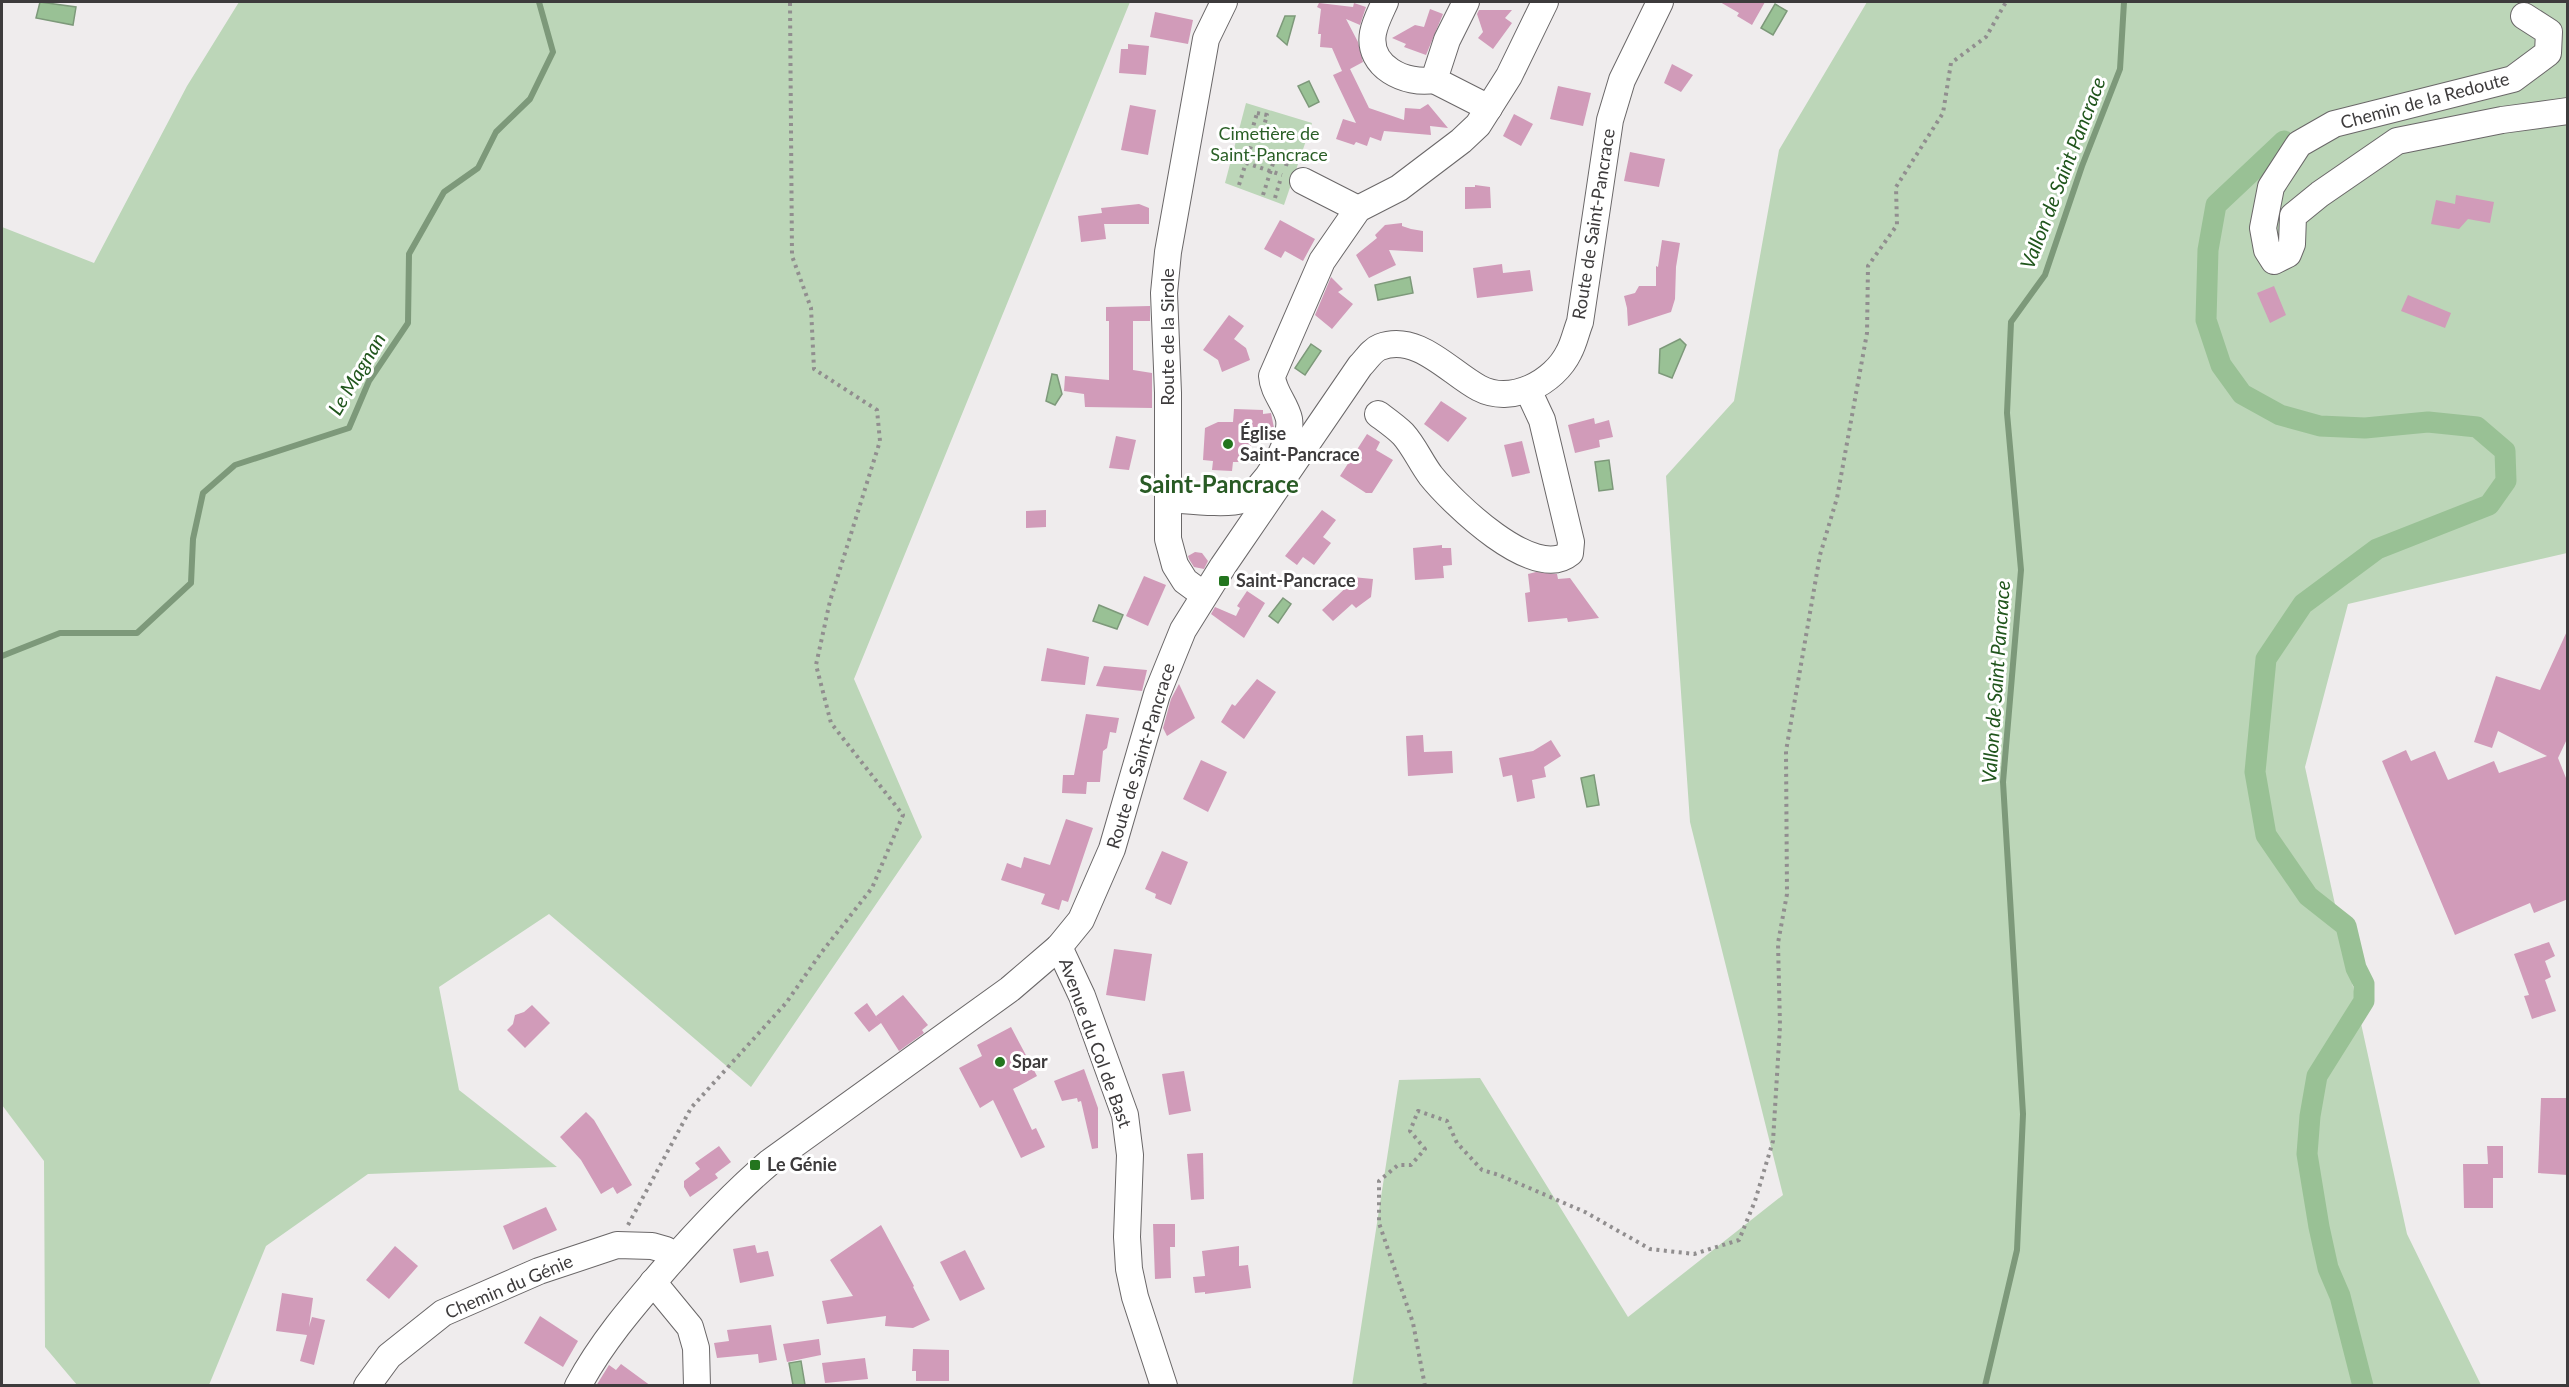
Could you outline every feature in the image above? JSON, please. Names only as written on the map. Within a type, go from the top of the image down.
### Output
[{"type":"street","name":"Route de la Sirole","points":[[1204,595],[1185,581],[1175,565],[1168,540],[1168,393],[1164,293],[1168,252],[1206,39],[1224,2]]},
{"type":"street","points":[[1385,2],[1373,32],[1373,45],[1378,58],[1395,75],[1422,82],[1434,80],[1489,108]]},
{"type":"street","points":[[1434,80],[1447,40],[1466,2]]},
{"type":"street","points":[[1167,499],[1241,500],[1259,485],[1277,462],[1288,437],[1289,418],[1272,382],[1274,368],[1322,261],[1358,209],[1399,188],[1478,125],[1509,76],[1545,2]]},
{"type":"street","name":"Route de Saint-Pancrace","points":[[578,1386],[614,1329],[715,1212],[770,1162],[1010,989],[1059,947],[1081,920],[1112,849],[1163,674],[1183,630],[1204,595],[1360,366],[1380,347],[1401,345],[1420,348],[1481,389],[1502,394],[1528,390],[1549,378],[1569,353],[1580,322],[1610,120],[1623,80],[1660,2]]},
{"type":"street","name":"Chemin de la Redoute","points":[[2524,16],[2550,32],[2548,53],[2514,79],[2334,124],[2299,144],[2271,187],[2264,228],[2267,249],[2274,261],[2288,255],[2292,244],[2293,216],[2320,194],[2397,141],[2502,120],[2568,111]]},
{"type":"street","points":[[1303,181],[1358,209]]},
{"type":"street","points":[[1378,414],[1403,434],[1430,474],[1448,494],[1511,548],[1531,557],[1550,559],[1570,553],[1571,542],[1542,420],[1528,390]]},
{"type":"street","name":"Avenue du Col de Bast","points":[[1059,947],[1082,996],[1125,1115],[1130,1155],[1129,1269],[1135,1297],[1164,1386]]},
{"type":"street","name":"Chemin du Génie","points":[[367,1386],[389,1356],[443,1313],[539,1271],[617,1245],[652,1246],[666,1250],[675,1257]]},
{"type":"street","points":[[654,1282],[690,1327],[696,1348],[697,1386]]},
{"type":"path","points":[[617,1245],[691,1108],[786,1003],[821,952],[872,888],[903,815],[831,723],[816,665],[830,601],[880,441],[877,410],[814,369],[811,308],[792,256],[790,2]]},
{"type":"path","points":[[1425,1386],[1413,1323],[1379,1223],[1379,1181],[1398,1165],[1411,1165],[1425,1149],[1410,1131],[1418,1111],[1447,1121],[1457,1143],[1482,1170],[1585,1212],[1650,1250],[1694,1254],[1739,1240],[1755,1201],[1773,1141],[1780,1026],[1778,943],[1787,894],[1786,751],[1820,555],[1837,498],[1867,333],[1868,266],[1897,225],[1896,187],[1943,113],[1951,63],[1986,37],[2006,2]]},
{"type":"path","points":[[1257,113],[1267,116],[1261,137],[1251,134],[1257,113]]},
{"type":"path","points":[[1239,185],[1252,143]]},
{"type":"path","points":[[1263,195],[1277,151]]},
{"type":"path","points":[[1246,163],[1303,181]]},
{"type":"green space","points":[[239,2],[1130,2],[854,679],[922,837],[751,1087],[549,914],[439,987],[459,1090],[557,1167],[368,1174],[266,1246],[209,1385],[77,1385],[45,1347],[44,1161],[2,1105],[2,227],[94,263],[187,86]]},
{"type":"green space","points":[[1867,2],[2567,2],[2567,553],[2348,604],[2305,767],[2407,1234],[2481,1385],[1352,1386],[1399,1080],[1480,1078],[1628,1317],[1783,1195],[1690,822],[1666,476],[1734,401],[1779,150]]},
{"type":"green space","name":"Cimetière de Saint-Pancrace","points":[[1246,103],[1312,123],[1284,205],[1225,183]]},
{"type":"shaded area","points":[[40,2],[76,7],[73,25],[36,18]]},
{"type":"shaded area","points":[[1775,4],[1787,11],[1773,35],[1761,28]]},
{"type":"shaded area","points":[[1285,16],[1295,16],[1287,45],[1277,36]]},
{"type":"shaded area","points":[[1309,81],[1319,102],[1309,107],[1298,86]]},
{"type":"shaded area","points":[[1410,277],[1413,293],[1378,300],[1375,285]]},
{"type":"shaded area","points":[[1680,339],[1686,345],[1672,378],[1659,373],[1660,349]]},
{"type":"shaded area","points":[[1311,344],[1321,351],[1305,375],[1295,368]]},
{"type":"shaded area","points":[[1052,374],[1057,375],[1062,394],[1055,405],[1046,401]]},
{"type":"shaded area","points":[[1609,460],[1613,489],[1599,491],[1595,462]]},
{"type":"shaded area","points":[[1283,598],[1291,604],[1278,623],[1269,616]]},
{"type":"shaded area","points":[[1099,605],[1123,615],[1117,629],[1093,621]]},
{"type":"shaded area","points":[[1594,775],[1599,805],[1587,807],[1581,778]]},
{"type":"shaded area","points":[[801,1361],[805,1385],[793,1385],[789,1363]]},
{"type":"building","points":[[1720,2],[1765,2],[1752,25],[1737,16],[1739,13]]},
{"type":"building","points":[[1319,3],[1353,7],[1354,3],[1366,7],[1360,25],[1346,19],[1358,42],[1363,62],[1350,69],[1369,108],[1404,120],[1405,108],[1420,109],[1428,104],[1448,128],[1430,126],[1431,135],[1384,131],[1381,141],[1370,137],[1367,146],[1356,142],[1354,145],[1336,139],[1343,119],[1356,123],[1333,75],[1342,71],[1332,48],[1320,47],[1321,34],[1318,34],[1321,9],[1317,7]]},
{"type":"building","points":[[1430,9],[1443,14],[1426,55],[1404,47],[1406,44],[1392,38],[1415,25],[1424,27]]},
{"type":"building","points":[[1479,10],[1512,10],[1505,18],[1512,23],[1493,49],[1478,38],[1483,32],[1477,14]]},
{"type":"building","points":[[1155,12],[1193,20],[1188,44],[1150,37]]},
{"type":"building","points":[[1128,44],[1149,46],[1146,75],[1119,73],[1121,49],[1128,49]]},
{"type":"building","points":[[1672,64],[1693,75],[1681,92],[1664,83]]},
{"type":"building","points":[[1558,86],[1591,93],[1583,126],[1550,119]]},
{"type":"building","points":[[1130,105],[1156,110],[1148,155],[1121,150]]},
{"type":"building","points":[[1514,114],[1533,124],[1521,146],[1503,136]]},
{"type":"building","points":[[1630,152],[1665,159],[1659,187],[1624,181]]},
{"type":"building","points":[[1475,185],[1490,187],[1491,208],[1465,209],[1465,187],[1475,187]]},
{"type":"building","points":[[2456,195],[2494,202],[2490,223],[2468,219],[2459,229],[2431,224],[2436,200],[2455,204]]},
{"type":"building","points":[[1139,204],[1149,208],[1149,224],[1104,224],[1106,239],[1081,242],[1078,216],[1102,213],[1101,208]]},
{"type":"building","points":[[1280,220],[1315,239],[1303,261],[1285,251],[1281,258],[1264,249]]},
{"type":"building","points":[[1402,223],[1402,226],[1423,231],[1423,252],[1389,250],[1396,265],[1369,278],[1356,255],[1377,238],[1375,235],[1385,225]]},
{"type":"building","points":[[1662,240],[1680,243],[1676,267],[1675,299],[1671,312],[1628,326],[1624,296],[1635,293],[1639,286],[1656,286],[1656,266],[1658,267]]},
{"type":"building","points":[[1502,264],[1503,273],[1530,270],[1533,291],[1477,298],[1473,268]]},
{"type":"building","points":[[1331,277],[1343,289],[1338,292],[1353,304],[1332,329],[1315,315]]},
{"type":"building","points":[[2274,286],[2286,315],[2270,323],[2257,293]]},
{"type":"building","points":[[2408,295],[2451,313],[2445,328],[2401,311]]},
{"type":"building","points":[[1150,306],[1150,321],[1133,321],[1133,370],[1152,373],[1152,408],[1085,407],[1084,394],[1064,391],[1065,376],[1109,380],[1109,321],[1106,321],[1106,307]]},
{"type":"building","points":[[1229,315],[1244,326],[1234,339],[1246,348],[1250,360],[1222,372],[1218,360],[1203,350]]},
{"type":"building","points":[[1441,401],[1467,418],[1448,442],[1424,424]]},
{"type":"building","name":"Église Saint-Pancrace","points":[[1234,409],[1263,410],[1263,414],[1271,413],[1274,428],[1252,429],[1250,462],[1233,462],[1232,471],[1212,470],[1213,461],[1203,460],[1205,428],[1218,422],[1233,422]]},
{"type":"building","points":[[1594,418],[1595,424],[1609,420],[1613,437],[1599,440],[1600,447],[1575,453],[1568,425]]},
{"type":"building","points":[[1367,434],[1380,442],[1376,450],[1393,460],[1372,493],[1366,493],[1340,476]]},
{"type":"building","points":[[1116,436],[1136,440],[1129,470],[1109,468]]},
{"type":"building","points":[[1522,441],[1530,473],[1512,477],[1504,445]]},
{"type":"building","points":[[1046,510],[1046,527],[1026,528],[1026,511]]},
{"type":"building","points":[[1322,510],[1336,520],[1323,537],[1331,543],[1314,565],[1303,557],[1297,565],[1285,556]]},
{"type":"building","points":[[1442,545],[1442,548],[1451,548],[1452,565],[1443,566],[1444,578],[1415,580],[1413,548]]},
{"type":"building","points":[[1195,552],[1202,553],[1208,561],[1204,569],[1194,567],[1189,559],[1188,556]]},
{"type":"building","points":[[1536,572],[1557,574],[1558,579],[1570,578],[1599,618],[1568,622],[1567,618],[1528,622],[1525,593],[1530,592],[1528,574]]},
{"type":"building","points":[[1144,576],[1166,585],[1148,626],[1126,616]]},
{"type":"building","points":[[1352,577],[1373,579],[1371,597],[1356,608],[1352,604],[1333,621],[1322,610],[1352,582]]},
{"type":"building","points":[[1247,591],[1265,603],[1244,638],[1211,614],[1215,607],[1236,616],[1240,608],[1237,606]]},
{"type":"building","points":[[2568,629],[2568,737],[2558,758],[2568,783],[2568,899],[2534,913],[2530,903],[2455,935],[2382,761],[2406,750],[2411,761],[2435,751],[2448,780],[2494,761],[2499,773],[2547,756],[2498,731],[2492,748],[2474,742],[2496,676],[2540,690]]},
{"type":"building","points":[[1047,648],[1089,657],[1085,685],[1041,681]]},
{"type":"building","points":[[1104,666],[1147,670],[1142,691],[1096,686]]},
{"type":"building","points":[[1257,679],[1276,692],[1244,739],[1221,722],[1232,704],[1235,706]]},
{"type":"building","points":[[1179,684],[1195,718],[1167,736],[1163,728],[1171,699]]},
{"type":"building","points":[[1086,714],[1119,718],[1116,733],[1110,732],[1107,748],[1103,751],[1100,782],[1087,782],[1086,794],[1062,793],[1063,775],[1074,775]]},
{"type":"building","points":[[1423,735],[1424,752],[1452,751],[1453,773],[1408,776],[1406,736]]},
{"type":"building","points":[[1551,740],[1561,756],[1544,767],[1546,777],[1532,780],[1535,798],[1517,802],[1512,775],[1503,777],[1499,758],[1533,751]]},
{"type":"building","points":[[1201,760],[1227,772],[1208,812],[1183,799]]},
{"type":"building","points":[[1066,819],[1093,828],[1068,902],[1062,900],[1059,910],[1041,904],[1045,894],[1001,880],[1007,863],[1021,868],[1024,857],[1050,865]]},
{"type":"building","points":[[1162,851],[1188,862],[1171,905],[1155,898],[1156,894],[1145,889]]},
{"type":"building","points":[[2549,942],[2555,956],[2545,961],[2551,977],[2545,980],[2556,1011],[2532,1019],[2524,996],[2529,995],[2514,954]]},
{"type":"building","points":[[1114,949],[1152,954],[1145,1001],[1106,995]]},
{"type":"building","points":[[903,995],[928,1025],[922,1030],[924,1033],[899,1051],[881,1023],[869,1032],[854,1013],[867,1003],[880,1022],[876,1016]]},
{"type":"building","points":[[532,1005],[550,1023],[525,1048],[507,1030],[513,1024],[515,1015],[524,1012]]},
{"type":"building","name":"Spar","points":[[1011,1027],[1037,1076],[1013,1089],[1032,1130],[1036,1128],[1045,1147],[1021,1158],[993,1100],[980,1108],[959,1068],[982,1056],[977,1045]]},
{"type":"building","points":[[1084,1069],[1098,1108],[1098,1148],[1092,1149],[1081,1101],[1078,1102],[1077,1098],[1062,1101],[1054,1081]]},
{"type":"building","points":[[1184,1071],[1191,1111],[1169,1115],[1162,1074]]},
{"type":"building","points":[[2541,1098],[2568,1098],[2568,1175],[2538,1173]]},
{"type":"building","points":[[586,1112],[594,1120],[632,1185],[617,1194],[613,1187],[601,1194],[581,1160],[560,1137]]},
{"type":"building","points":[[719,1146],[731,1162],[715,1174],[718,1178],[690,1197],[684,1187],[684,1181],[700,1169],[695,1163]]},
{"type":"building","points":[[2487,1146],[2503,1146],[2503,1178],[2493,1178],[2493,1208],[2464,1208],[2463,1164],[2488,1164]]},
{"type":"building","points":[[1203,1153],[1204,1199],[1191,1200],[1187,1154]]},
{"type":"building","points":[[546,1207],[557,1230],[513,1250],[503,1226]]},
{"type":"building","points":[[1153,1224],[1175,1224],[1175,1247],[1170,1247],[1171,1278],[1155,1279]]},
{"type":"building","points":[[881,1225],[930,1320],[913,1328],[885,1326],[886,1316],[827,1324],[822,1301],[853,1296],[830,1260]]},
{"type":"building","points":[[755,1245],[757,1253],[768,1251],[774,1276],[740,1283],[733,1249]]},
{"type":"building","points":[[395,1246],[418,1266],[389,1299],[366,1280]]},
{"type":"building","points":[[1239,1246],[1239,1266],[1248,1265],[1251,1288],[1205,1294],[1205,1292],[1195,1293],[1193,1277],[1205,1276],[1202,1251]]},
{"type":"building","points":[[965,1250],[985,1289],[960,1301],[940,1262]]},
{"type":"building","points":[[282,1293],[313,1298],[309,1327],[312,1317],[325,1320],[314,1365],[300,1361],[307,1335],[276,1331]]},
{"type":"building","points":[[540,1316],[578,1341],[563,1367],[524,1343]]},
{"type":"building","points":[[771,1325],[777,1360],[759,1363],[758,1354],[717,1358],[714,1343],[729,1341],[727,1330]]},
{"type":"building","points":[[819,1339],[821,1355],[787,1362],[783,1344]]},
{"type":"building","points":[[913,1349],[949,1350],[949,1381],[916,1381],[916,1371],[912,1371]]},
{"type":"building","points":[[865,1358],[868,1379],[825,1383],[822,1363]]},
{"type":"building","points":[[621,1364],[651,1386],[596,1386],[609,1365],[616,1370]]},
{"type":"waterway","name":"Le Magnan","points":[[2,656],[60,633],[137,633],[191,583],[193,539],[203,493],[235,465],[349,428],[369,381],[408,323],[409,254],[444,192],[478,168],[496,132],[530,99],[553,52],[539,2]]},
{"type":"waterway","name":"Vallon de Saint Pancrace","points":[[1985,1386],[2017,1250],[2023,1114],[2003,782],[2021,570],[2007,413],[2011,322],[2045,275],[2082,166],[2120,69],[2124,2]]},
{"type":"waterway","points":[[2284,141],[2216,205],[2208,250],[2206,320],[2221,365],[2242,394],[2280,415],[2320,426],[2365,428],[2428,422],[2477,427],[2505,451],[2506,481],[2489,505],[2377,549],[2303,604],[2266,659],[2255,772],[2266,835],[2308,896],[2346,926],[2356,968],[2364,984],[2364,1001],[2317,1076],[2310,1116],[2307,1154],[2328,1268],[2340,1296],[2363,1386]]},
{"type":"place","name":"Église Saint-Pancrace","points":[[1228,444]]},
{"type":"place","name":"Saint-Pancrace","points":[[1224,581]]},
{"type":"place","name":"Spar","points":[[1000,1062]]},
{"type":"place","name":"Le Génie","points":[[755,1165]]},
{"type":"district","name":"Saint-Pancrace","points":[[1219,485]]}]
